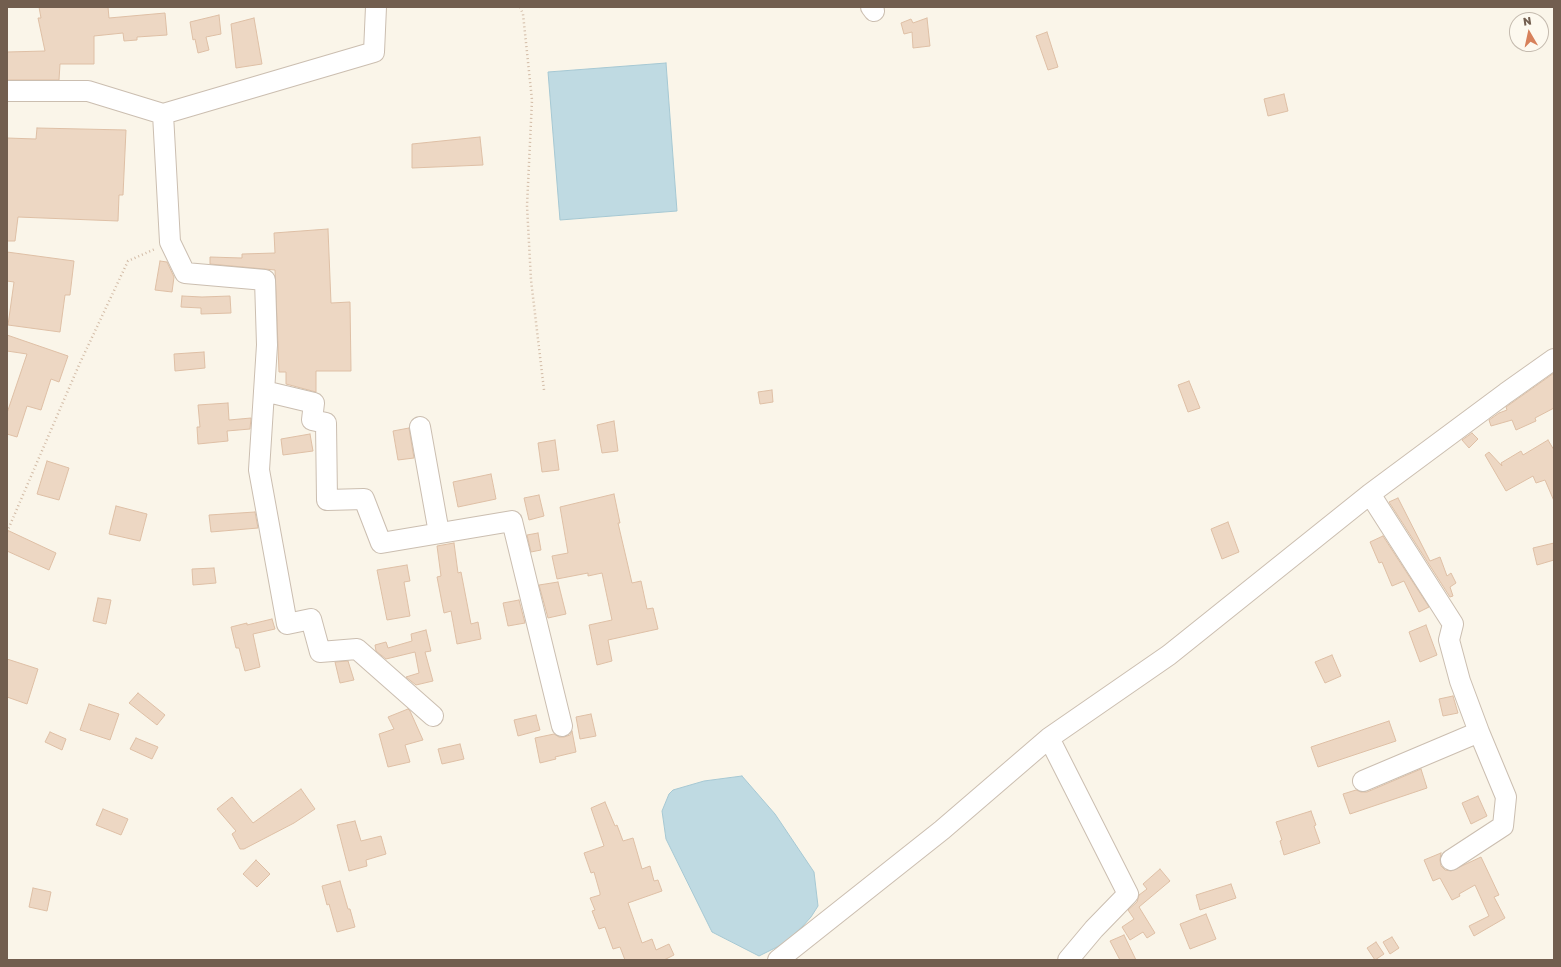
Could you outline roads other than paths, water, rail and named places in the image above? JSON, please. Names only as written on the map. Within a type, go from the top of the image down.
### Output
[{"type":"street","points":[[7,91],[88,91],[163,114],[374,52],[376,7]]},
{"type":"street","points":[[163,114],[170,242],[185,273],[265,280],[267,345],[259,470],[287,624],[311,619],[320,652],[357,649],[433,716]]},
{"type":"street","points":[[778,960],[942,830],[1049,738],[1169,655],[1370,494],[1506,393],[1554,360]]},
{"type":"street","points":[[264,391],[314,403],[312,420],[326,423],[327,500],[364,499],[381,543],[512,522],[562,726]]},
{"type":"street","points":[[420,428],[439,533]]},
{"type":"street","points":[[1370,494],[1453,624],[1449,640],[1460,681],[1506,797],[1503,826],[1451,860]]},
{"type":"street","points":[[1363,781],[1479,732]]},
{"type":"street","points":[[1049,738],[1128,894],[1094,929],[1068,960]]},
{"type":"water","points":[[666,63],[677,211],[560,220],[548,72]]},
{"type":"water","points":[[742,776],[775,814],[814,872],[818,906],[802,927],[783,944],[759,956],[712,932],[666,839],[662,811],[669,794],[673,790],[704,781]]}]
